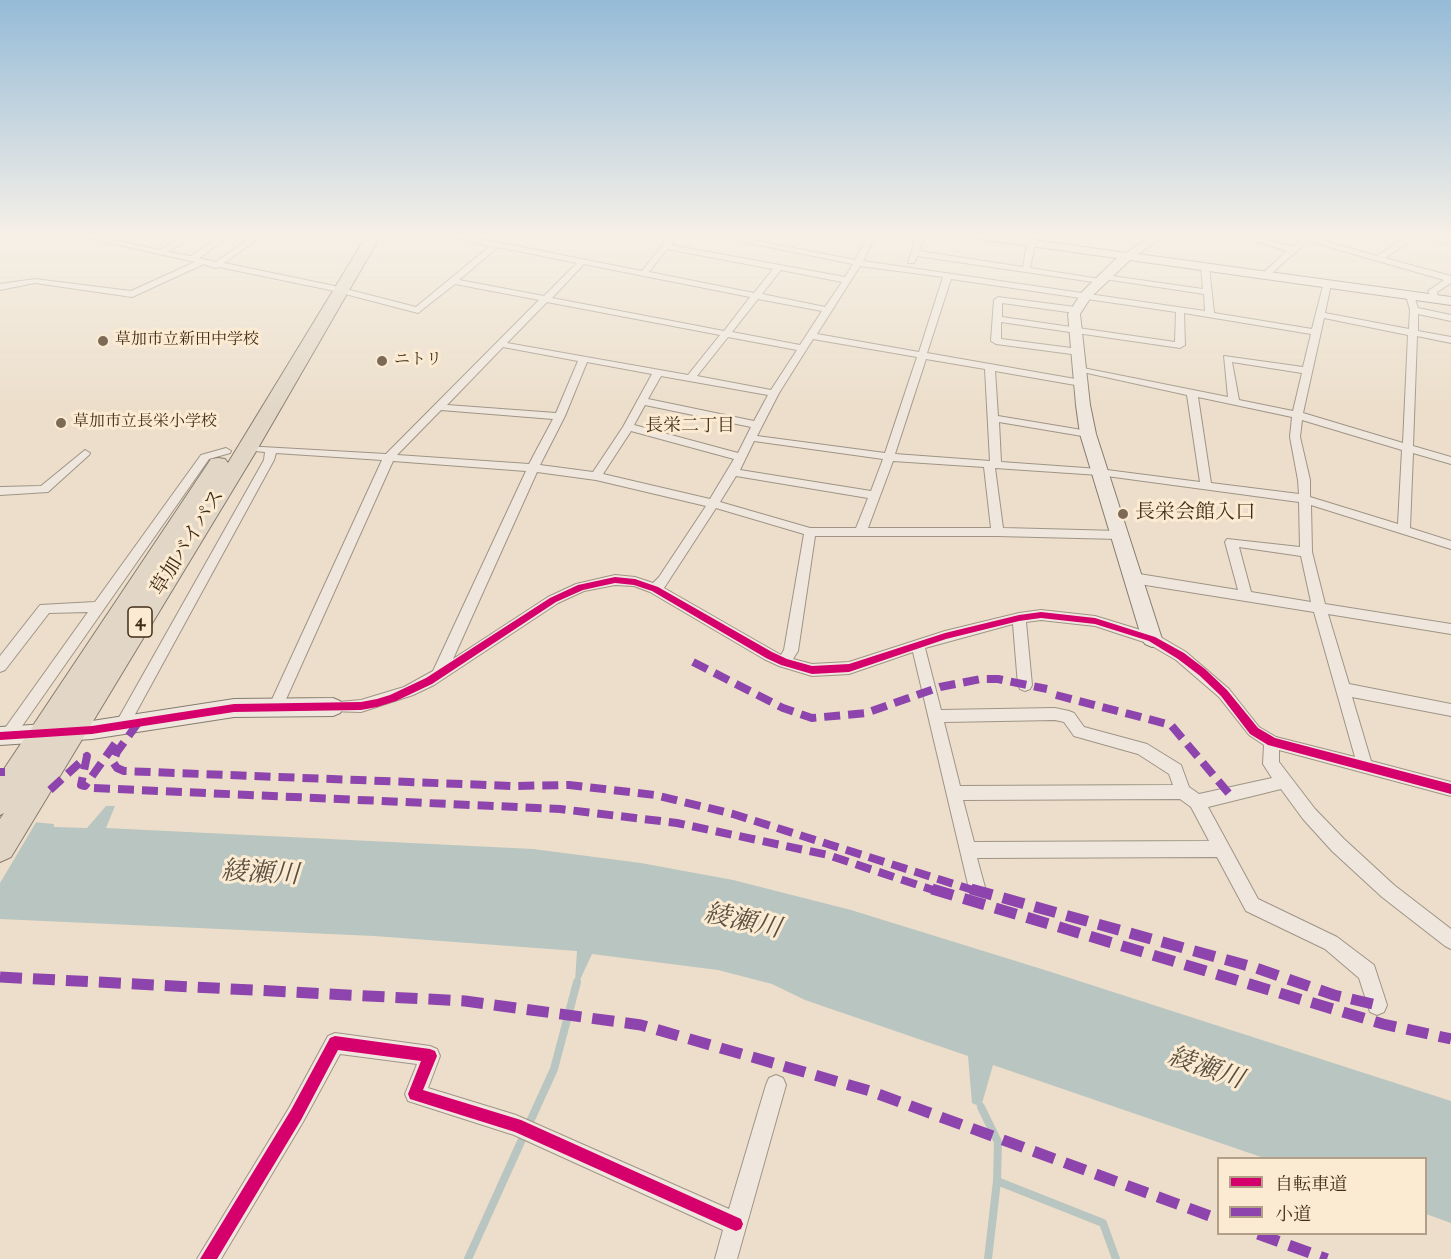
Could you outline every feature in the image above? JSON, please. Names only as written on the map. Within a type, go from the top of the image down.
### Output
[{"type":"highway","name":"草加バイパス","points":[[12,797],[72,731],[248,450],[332,294]]},
{"type":"highway","name":"草加バイパス","points":[[0,847],[12,797],[44,733],[248,450]]},
{"type":"street","points":[[350,294],[418,310],[437,294]]},
{"type":"street","points":[[524,294],[804,349]]},
{"type":"street","points":[[276,706],[389,458],[550,294]]},
{"type":"street","points":[[743,294],[828,310]]},
{"type":"street","points":[[655,589],[664,580],[732,472],[774,393],[838,294]]},
{"type":"street","points":[[861,531],[889,457],[942,294]]},
{"type":"street","points":[[1077,294],[1317,332]]},
{"type":"street","points":[[1208,294],[1210,315]]},
{"type":"street","points":[[1325,294],[1297,415],[1295,437],[1304,480],[1306,552],[1319,607],[1365,766]]},
{"type":"street","points":[[1401,294],[1451,301]]},
{"type":"street","points":[[1433,294],[1436,299]]},
{"type":"street","points":[[1086,295],[1075,310],[1088,434],[1152,639]]},
{"type":"street","points":[[1404,529],[1414,310],[1410,295]]},
{"type":"street","points":[[690,378],[754,296]]},
{"type":"street","points":[[1075,310],[998,300],[996,341],[1079,352]]},
{"type":"street","points":[[997,319],[1076,328],[1180,345],[1180,310]]},
{"type":"street","points":[[1414,310],[1451,318]]},
{"type":"street","points":[[1321,315],[1451,340]]},
{"type":"street","points":[[812,336],[990,369],[1081,376],[1192,392],[1297,415],[1451,461]]},
{"type":"street","points":[[500,344],[774,393]]},
{"type":"street","points":[[1234,402],[1227,358],[1308,371]]},
{"type":"street","points":[[438,675],[533,468],[560,416],[584,359]]},
{"type":"street","points":[[990,369],[993,418],[992,464],[997,532]]},
{"type":"street","points":[[596,477],[628,428],[658,372]]},
{"type":"street","points":[[1192,392],[1206,486]]},
{"type":"street","points":[[642,401],[758,424]]},
{"type":"street","points":[[439,407],[560,416]]},
{"type":"street","points":[[993,418],[1088,434]]},
{"type":"street","points":[[628,428],[741,456]]},
{"type":"street","points":[[752,438],[889,457],[1099,472],[1305,499],[1451,545]]},
{"type":"street","points":[[122,725],[269,460],[248,450]]},
{"type":"street","points":[[4,735],[205,457],[248,450],[533,468],[596,477],[711,503],[810,532],[997,532],[1119,536]]},
{"type":"street","points":[[0,491],[44,489],[85,453]]},
{"type":"street","points":[[732,472],[875,495]]},
{"type":"street","points":[[784,663],[791,651],[810,532]]},
{"type":"street","points":[[1246,596],[1231,542],[1306,552]]},
{"type":"street","points":[[1132,578],[1451,629]]},
{"type":"street","points":[[4,735],[72,731],[197,712],[276,706],[361,706],[393,698],[438,675],[553,600],[581,587],[615,580],[635,582],[655,589],[784,663],[812,670],[849,668],[945,636],[1019,618],[1041,615],[1095,621],[1152,639],[1202,672],[1224,693],[1254,731],[1272,742],[1451,789]]},
{"type":"street","points":[[0,666],[45,608],[97,607]]},
{"type":"street","points":[[1019,618],[1025,685]]},
{"type":"street","points":[[918,646],[969,850],[977,891]]},
{"type":"street","points":[[1342,689],[1451,710]]},
{"type":"street","points":[[936,716],[1055,714],[1069,717],[1079,732],[1142,749],[1175,770],[1223,849],[1252,905],[1331,943],[1340,950],[1367,972],[1377,1005]]},
{"type":"street","points":[[1272,742],[1271,764],[1283,782],[1338,845],[1388,891],[1451,940]]},
{"type":"street","points":[[955,793],[1232,796],[1283,782]]},
{"type":"street","points":[[969,850],[1223,849]]},
{"type":"street","points":[[208,1259],[296,1115],[335,1043],[430,1056],[416,1094],[516,1125],[736,1224]]},
{"type":"street","points":[[726,1259],[776,1084]]},
{"type":"water","name":"綾瀬川","points":[[106,806],[115,806],[106,828],[533,849],[641,863],[733,880],[851,910],[1451,1101],[1451,1223],[1427,1214],[1427,1157],[1261,1157],[993,1065],[981,1107],[972,1103],[968,1056],[805,1000],[772,984],[718,970],[592,954],[579,982],[575,981],[577,951],[374,936],[0,919],[0,819],[54,824],[54,827],[87,828]]},
{"type":"pier","points":[[0,816],[38,819],[0,883]]},
{"type":"waterway","points":[[528,1126],[554,1069],[577,982]]},
{"type":"waterway","points":[[981,1107],[998,1142],[997,1181]]},
{"type":"waterway","points":[[468,1259],[524,1135]]},
{"type":"waterway","points":[[988,1259],[997,1181]]},
{"type":"waterway","points":[[997,1181],[1103,1223],[1116,1259]]},
{"type":"marked path","points":[[693,662],[783,708],[812,718],[866,713],[940,687],[981,679],[998,679],[1047,689]]},
{"type":"marked path","points":[[1056,695],[1171,725],[1231,796]]},
{"type":"marked path","points":[[138,723],[117,752],[113,762],[117,768],[124,771],[513,786],[569,785],[655,795],[733,814],[977,891],[1256,968],[1334,995],[1377,1005]]},
{"type":"marked path","points":[[50,790],[87,756],[81,785],[85,786],[117,741]]},
{"type":"marked path","points":[[0,772],[5,772]]},
{"type":"marked path","points":[[94,788],[560,809],[677,823],[828,855],[983,906],[1383,1024],[1451,1039]]},
{"type":"marked path","points":[[0,977],[465,1001],[641,1025],[870,1091],[1217,1219]]},
{"type":"marked path","points":[[1261,1235],[1327,1259]]},
{"type":"cycle path","points":[[0,736],[92,730],[234,708],[361,706],[377,703],[429,681],[553,600],[581,587],[615,580],[635,582],[655,589],[769,655],[812,670],[849,668],[945,636],[1019,618],[1041,615],[1095,621],[1152,639],[1181,656],[1224,693],[1254,731],[1272,742],[1451,789]]},
{"type":"cycle path","points":[[208,1259],[296,1115],[335,1043],[430,1056],[415,1094],[516,1125],[736,1224]]},
{"type":"place","name":"草加市立新田中学校","points":[[103,341]]},
{"type":"place","name":"ニトリ","points":[[382,361]]},
{"type":"place","name":"草加市立長栄小学校","points":[[61,423]]},
{"type":"place","name":"長栄会館入口","points":[[1123,514]]},
{"type":"district","name":"長栄二丁目","points":[[690,427]]}]
